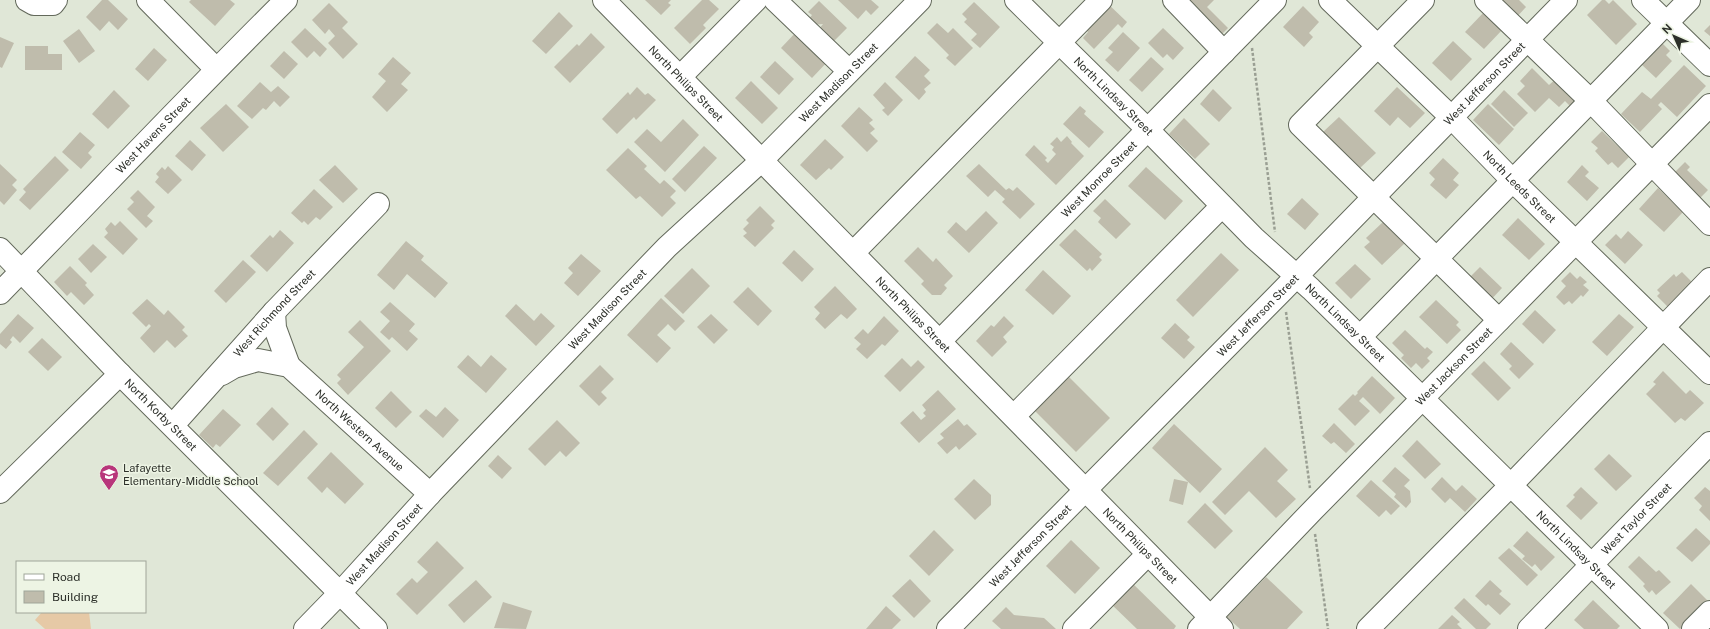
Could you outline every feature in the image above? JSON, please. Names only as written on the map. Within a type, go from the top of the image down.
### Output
[{"type":"street","points":[[27,0],[34,4],[53,4],[56,0]]},
{"type":"street","points":[[148,0],[216,68]]},
{"type":"street","name":"West Havens Street","points":[[0,293],[216,68],[286,0]]},
{"type":"street","name":"North Philips Street","points":[[604,0],[1085,489],[1148,554],[1210,625]]},
{"type":"street","points":[[680,77],[756,0]]},
{"type":"street","points":[[775,0],[850,71]]},
{"type":"street","name":"West Madison Street","points":[[305,629],[340,593],[430,494],[667,247],[762,160],[920,0]]},
{"type":"street","name":"North Lindsay Street","points":[[1016,0],[1148,130],[1254,238],[1360,337],[1657,629]]},
{"type":"street","points":[[853,253],[1101,0]]},
{"type":"street","points":[[1174,0],[1224,52]]},
{"type":"street","name":"West Monroe Street","points":[[940,341],[1275,0]]},
{"type":"street","name":"North Leeds Street","points":[[1330,0],[1451,117],[1513,181],[1710,373]]},
{"type":"street","points":[[1423,0],[1300,125],[1375,196],[1436,259],[1499,320]]},
{"type":"street","points":[[1486,0],[1591,101],[1710,224]]},
{"type":"street","name":"West Jefferson Street","points":[[948,629],[1085,489],[1297,277],[1566,0]]},
{"type":"street","points":[[1643,0],[1710,65]]},
{"type":"street","points":[[1360,337],[1689,0]]},
{"type":"street","name":"West Jackson Street","points":[[1210,625],[1422,398],[1710,105]]},
{"type":"street","name":"West Richmond Street","points":[[173,425],[274,312],[378,204]]},
{"type":"street","points":[[1014,416],[1222,206]]},
{"type":"street","name":"North Korby Street","points":[[0,249],[120,374],[173,425],[376,629]]},
{"type":"street","points":[[1368,629],[1511,485],[1710,280]]},
{"type":"street","name":"North Western Avenue","points":[[274,312],[275,328],[289,366],[430,494]]},
{"type":"street","points":[[211,381],[234,367],[258,360],[289,366]]},
{"type":"street","points":[[0,492],[120,374]]},
{"type":"street","name":"West Taylor Street","points":[[1529,629],[1710,443]]},
{"type":"street","points":[[1074,629],[1148,554]]},
{"type":"street","points":[[1693,629],[1710,612]]},
{"type":"shaded area","points":[[41,613],[89,613],[91,629],[45,629],[35,620]]},
{"type":"building","points":[[102,0],[108,0],[128,19],[118,30],[109,21],[100,31],[86,17]]},
{"type":"building","points":[[191,0],[230,0],[235,4],[215,26],[189,2]]},
{"type":"building","points":[[645,0],[671,0],[668,3],[671,5],[661,15]]},
{"type":"building","points":[[702,0],[709,0],[719,9],[703,25],[706,28],[690,44],[674,28]]},
{"type":"building","points":[[838,0],[871,0],[879,7],[871,15],[866,10],[858,19]]},
{"type":"building","points":[[1188,0],[1214,0],[1207,7],[1228,28],[1217,39]]},
{"type":"building","points":[[1492,0],[1519,0],[1526,7],[1513,21]]},
{"type":"building","points":[[1602,0],[1605,0],[1609,4],[1613,0],[1637,24],[1616,45],[1587,15]]},
{"type":"building","points":[[819,1],[847,28],[832,43],[819,29],[823,24],[812,25],[808,20],[812,15],[808,12]]},
{"type":"building","points":[[974,2],[1000,27],[980,48],[971,40],[977,34],[964,22],[967,19],[962,14]]},
{"type":"building","points":[[1106,2],[1127,22],[1122,28],[1118,24],[1094,49],[1083,38],[1088,32],[1086,30]]},
{"type":"building","points":[[329,3],[348,22],[342,28],[358,44],[343,59],[328,43],[335,36],[329,29],[325,34],[312,20]]},
{"type":"building","points":[[1303,6],[1319,22],[1309,33],[1313,37],[1304,47],[1283,27]]},
{"type":"building","points":[[1485,11],[1503,29],[1484,49],[1465,32]]},
{"type":"building","points":[[559,12],[573,26],[546,54],[532,41]]},
{"type":"building","points":[[937,23],[948,33],[953,28],[973,48],[955,66],[946,58],[949,55],[927,33]]},
{"type":"building","points":[[1710,25],[1710,36],[1704,31]]},
{"type":"building","points":[[305,28],[327,49],[320,57],[314,51],[307,58],[291,42]]},
{"type":"building","points":[[1163,28],[1184,48],[1173,60],[1167,54],[1163,58],[1148,43]]},
{"type":"building","points":[[79,29],[95,51],[79,63],[63,41]]},
{"type":"building","points":[[798,30],[829,60],[812,78],[781,48]]},
{"type":"building","points":[[1123,32],[1140,48],[1118,72],[1105,60],[1113,52],[1108,48]]},
{"type":"building","points":[[591,33],[605,47],[570,83],[554,67],[577,44],[579,46]]},
{"type":"building","points":[[0,37],[14,43],[2,68],[0,67]]},
{"type":"building","points":[[1453,41],[1472,59],[1451,81],[1432,63]]},
{"type":"building","points":[[1662,43],[1670,51],[1666,55],[1672,61],[1656,78],[1641,64]]},
{"type":"building","points":[[25,46],[48,46],[48,54],[62,54],[62,70],[25,70]]},
{"type":"building","points":[[154,48],[167,60],[148,81],[135,69]]},
{"type":"building","points":[[284,51],[298,64],[284,79],[270,66]]},
{"type":"building","points":[[915,56],[930,70],[924,76],[931,83],[924,89],[926,92],[919,100],[895,77]]},
{"type":"building","points":[[393,57],[411,73],[401,84],[408,90],[387,112],[372,97],[386,81],[378,74]]},
{"type":"building","points":[[1151,57],[1164,69],[1142,92],[1129,80]]},
{"type":"building","points":[[775,61],[794,79],[779,95],[760,77]]},
{"type":"building","points":[[1684,65],[1706,86],[1677,117],[1661,102],[1658,105],[1662,109],[1640,132],[1621,114],[1642,92],[1651,99]]},
{"type":"building","points":[[1532,68],[1549,85],[1558,77],[1583,101],[1574,110],[1565,101],[1559,107],[1549,98],[1535,112],[1517,94],[1525,86],[1520,81]]},
{"type":"building","points":[[751,81],[778,108],[762,124],[735,98]]},
{"type":"building","points":[[260,82],[271,92],[278,86],[290,97],[280,107],[274,101],[266,110],[263,108],[252,119],[237,106]]},
{"type":"building","points":[[885,82],[903,100],[888,116],[882,110],[885,108],[873,95]]},
{"type":"building","points":[[637,87],[645,95],[648,93],[656,100],[636,120],[634,117],[617,134],[602,119],[628,92],[630,95]]},
{"type":"building","points":[[1397,87],[1425,113],[1410,128],[1398,117],[1390,126],[1374,111]]},
{"type":"building","points":[[1213,89],[1232,108],[1219,122],[1200,104]]},
{"type":"building","points":[[114,90],[130,106],[108,129],[92,114]]},
{"type":"building","points":[[1504,90],[1528,113],[1514,127],[1491,104]]},
{"type":"building","points":[[226,104],[249,127],[223,152],[200,128]]},
{"type":"building","points":[[1488,104],[1514,129],[1499,145],[1473,120]]},
{"type":"building","points":[[1080,106],[1086,111],[1084,114],[1104,132],[1089,148],[1063,124]]},
{"type":"building","points":[[859,107],[873,120],[869,123],[875,129],[870,133],[878,141],[867,152],[841,126]]},
{"type":"building","points":[[1339,117],[1376,153],[1360,168],[1323,132]]},
{"type":"building","points":[[1184,118],[1210,144],[1195,159],[1169,134]]},
{"type":"building","points":[[683,119],[699,135],[665,172],[634,142],[647,129],[661,142]]},
{"type":"building","points":[[1602,131],[1629,157],[1618,168],[1612,162],[1608,165],[1595,151],[1598,148],[1591,142]]},
{"type":"building","points":[[80,132],[95,145],[88,153],[92,157],[81,169],[62,152]]},
{"type":"building","points":[[1067,136],[1072,142],[1071,143],[1084,156],[1056,185],[1025,155],[1034,145],[1047,158],[1045,160],[1048,163],[1056,154],[1052,150],[1054,147],[1050,144],[1057,137],[1061,142]]},
{"type":"building","points":[[825,139],[844,157],[831,170],[829,168],[816,180],[800,165]]},
{"type":"building","points":[[190,140],[206,155],[192,171],[175,156]]},
{"type":"building","points":[[704,146],[717,158],[685,192],[672,179]]},
{"type":"building","points":[[628,148],[647,166],[644,169],[660,184],[664,180],[676,191],[670,197],[676,203],[662,217],[640,196],[636,199],[606,170]]},
{"type":"building","points":[[55,156],[69,170],[30,210],[19,200],[26,192],[23,189]]},
{"type":"building","points":[[1443,158],[1459,173],[1453,180],[1459,185],[1446,199],[1430,185],[1435,179],[1429,173]]},
{"type":"building","points":[[1685,162],[1690,167],[1687,170],[1708,190],[1696,202],[1670,177]]},
{"type":"building","points":[[0,164],[17,180],[12,185],[17,190],[4,205],[0,201]]},
{"type":"building","points":[[979,164],[1006,190],[1009,188],[1013,191],[1017,187],[1035,204],[1020,219],[1002,202],[1005,199],[995,190],[988,197],[966,176]]},
{"type":"building","points":[[335,165],[358,189],[343,203],[319,180]]},
{"type":"building","points":[[1582,165],[1589,172],[1585,176],[1599,188],[1587,201],[1567,182]]},
{"type":"building","points":[[168,166],[182,180],[168,194],[155,182],[159,177],[156,174],[162,167],[165,170]]},
{"type":"building","points":[[1146,167],[1183,201],[1165,220],[1128,186]]},
{"type":"building","points":[[1658,188],[1683,212],[1664,232],[1639,209]]},
{"type":"building","points":[[314,189],[333,207],[320,220],[316,217],[308,225],[304,221],[302,223],[291,213]]},
{"type":"building","points":[[138,190],[155,207],[147,216],[153,221],[146,228],[127,209],[134,202],[130,198]]},
{"type":"building","points":[[1302,198],[1319,214],[1305,230],[1287,214]]},
{"type":"building","points":[[1105,199],[1131,224],[1116,239],[1098,222],[1101,218],[1093,211]]},
{"type":"building","points":[[760,206],[775,221],[771,225],[774,228],[755,247],[743,236],[747,233],[743,229],[749,223],[746,220]]},
{"type":"building","points":[[986,211],[998,223],[969,253],[947,232],[956,222],[966,231]]},
{"type":"building","points":[[1518,218],[1545,244],[1529,260],[1502,235]]},
{"type":"building","points":[[120,221],[138,239],[123,255],[104,237],[108,233],[105,229],[111,222],[115,226]]},
{"type":"building","points":[[1383,222],[1405,243],[1382,265],[1364,247],[1370,242],[1366,238]]},
{"type":"building","points":[[1075,229],[1102,254],[1099,257],[1102,260],[1092,271],[1090,268],[1087,271],[1059,245]]},
{"type":"building","points":[[280,230],[294,243],[267,272],[250,256],[270,235],[273,238]]},
{"type":"building","points":[[1628,231],[1643,245],[1625,264],[1605,245],[1616,234],[1621,239]]},
{"type":"building","points":[[406,241],[424,256],[421,260],[448,283],[435,298],[407,274],[394,290],[377,275]]},
{"type":"building","points":[[93,244],[107,257],[91,273],[78,259]]},
{"type":"building","points":[[918,247],[933,262],[936,258],[953,276],[944,285],[947,288],[941,295],[932,295],[921,284],[924,281],[904,261]]},
{"type":"building","points":[[794,250],[814,269],[802,282],[782,263]]},
{"type":"building","points":[[1221,253],[1239,270],[1193,317],[1176,300]]},
{"type":"building","points":[[581,254],[601,271],[578,296],[564,283],[573,273],[568,268]]},
{"type":"building","points":[[243,260],[256,272],[226,303],[214,291]]},
{"type":"building","points":[[1355,264],[1371,279],[1351,299],[1335,283]]},
{"type":"building","points":[[70,266],[87,283],[85,285],[94,295],[84,305],[71,292],[67,296],[54,282]]},
{"type":"building","points":[[1480,267],[1502,288],[1486,305],[1464,283]]},
{"type":"building","points":[[692,268],[710,286],[683,314],[664,296]]},
{"type":"building","points":[[1043,270],[1071,296],[1053,315],[1025,290]]},
{"type":"building","points":[[1570,272],[1577,279],[1580,276],[1587,282],[1583,285],[1589,290],[1583,297],[1581,295],[1572,304],[1569,301],[1564,305],[1556,297],[1566,286],[1561,281]]},
{"type":"building","points":[[1682,272],[1694,284],[1669,308],[1657,296],[1660,293],[1657,290],[1674,274],[1676,277]]},
{"type":"building","points":[[835,286],[857,309],[847,319],[841,314],[825,329],[815,319],[820,313],[814,307]]},
{"type":"building","points":[[748,287],[772,311],[758,326],[733,302]]},
{"type":"building","points":[[661,298],[685,321],[675,331],[668,324],[657,335],[671,348],[657,363],[627,335]]},
{"type":"building","points":[[147,299],[164,315],[168,310],[185,327],[182,330],[188,336],[175,348],[167,340],[154,353],[140,338],[151,326],[149,324],[146,327],[132,313]]},
{"type":"building","points":[[1436,300],[1459,322],[1456,325],[1461,330],[1447,344],[1419,317]]},
{"type":"building","points":[[390,302],[415,324],[409,331],[418,339],[407,351],[392,337],[389,340],[380,332],[390,321],[380,312]]},
{"type":"building","points":[[516,304],[534,321],[541,313],[555,326],[536,346],[505,316]]},
{"type":"building","points":[[1535,310],[1556,330],[1543,344],[1522,324]]},
{"type":"building","points":[[18,314],[34,328],[20,343],[13,336],[10,340],[12,342],[6,349],[0,344],[0,334]]},
{"type":"building","points":[[711,314],[728,330],[714,344],[697,327]]},
{"type":"building","points":[[1619,314],[1634,327],[1607,356],[1592,342]]},
{"type":"building","points":[[884,316],[899,331],[885,346],[882,344],[867,359],[856,349],[861,344],[854,338],[863,329],[868,334]]},
{"type":"building","points":[[1004,316],[1014,326],[1003,337],[1007,342],[992,357],[976,341],[991,325],[994,327]]},
{"type":"building","points":[[360,320],[391,351],[348,395],[337,383],[341,379],[337,375],[364,347],[348,332]]},
{"type":"building","points":[[1175,323],[1190,337],[1187,340],[1195,347],[1184,359],[1161,338]]},
{"type":"building","points":[[1405,330],[1425,349],[1427,347],[1433,352],[1427,358],[1430,361],[1422,369],[1416,363],[1411,368],[1401,358],[1404,355],[1392,343]]},
{"type":"building","points":[[42,338],[62,357],[48,371],[28,352]]},
{"type":"building","points":[[1511,342],[1534,364],[1519,379],[1509,369],[1512,366],[1500,354]]},
{"type":"building","points":[[468,355],[481,367],[491,355],[507,369],[486,393],[457,367]]},
{"type":"building","points":[[902,358],[911,367],[918,360],[925,367],[900,392],[884,376]]},
{"type":"building","points":[[1484,361],[1511,388],[1498,401],[1471,374]]},
{"type":"building","points":[[600,365],[614,379],[601,392],[607,398],[599,406],[579,386]]},
{"type":"building","points":[[1663,371],[1686,394],[1690,390],[1704,403],[1685,421],[1681,418],[1675,423],[1646,394],[1656,384],[1653,382]]},
{"type":"building","points":[[1064,372],[1110,418],[1076,452],[1030,406]]},
{"type":"building","points":[[1372,376],[1395,398],[1380,414],[1363,397],[1359,401],[1370,411],[1355,426],[1338,409],[1353,394],[1355,396]]},
{"type":"building","points":[[938,390],[956,409],[919,443],[900,423],[913,411],[921,420],[926,416],[923,413],[926,410],[922,405]]},
{"type":"building","points":[[391,391],[412,412],[396,428],[375,408]]},
{"type":"building","points":[[272,407],[289,424],[273,441],[256,424]]},
{"type":"building","points":[[445,407],[459,420],[443,438],[419,416],[426,409],[436,417]]},
{"type":"building","points":[[223,409],[241,425],[220,447],[216,444],[213,448],[199,435]]},
{"type":"building","points":[[958,419],[964,426],[967,424],[977,434],[959,450],[956,446],[947,454],[937,443],[944,438],[940,434]]},
{"type":"building","points":[[557,420],[580,443],[566,457],[560,451],[545,466],[528,449]]},
{"type":"building","points":[[1334,423],[1355,444],[1346,453],[1334,442],[1331,444],[1322,436]]},
{"type":"building","points":[[1174,424],[1222,469],[1200,493],[1152,448]]},
{"type":"building","points":[[304,430],[318,444],[278,486],[263,473]]},
{"type":"building","points":[[1417,440],[1441,464],[1425,479],[1402,456]]},
{"type":"building","points":[[1265,447],[1288,470],[1277,481],[1296,499],[1276,518],[1249,491],[1225,515],[1212,502]]},
{"type":"building","points":[[331,452],[364,484],[345,504],[327,487],[322,493],[307,478]]},
{"type":"building","points":[[1609,454],[1632,476],[1616,491],[1594,469]]},
{"type":"building","points":[[498,455],[512,468],[502,479],[488,466]]},
{"type":"building","points":[[1395,467],[1410,480],[1404,486],[1410,491],[1411,502],[1406,508],[1394,497],[1396,494],[1382,481]]},
{"type":"building","points":[[1442,477],[1456,491],[1462,485],[1477,499],[1465,512],[1450,498],[1445,503],[1431,489]]},
{"type":"building","points":[[974,479],[991,495],[991,505],[975,520],[954,499]]},
{"type":"building","points":[[1174,479],[1188,482],[1183,505],[1169,501]]},
{"type":"building","points":[[1371,480],[1400,506],[1391,515],[1386,510],[1379,517],[1356,496]]},
{"type":"building","points":[[1581,487],[1598,503],[1581,520],[1566,506],[1575,497],[1573,495]]},
{"type":"building","points":[[1705,487],[1710,491],[1710,521],[1699,510],[1702,506],[1694,498]]},
{"type":"building","points":[[1205,503],[1233,531],[1215,549],[1187,522]]},
{"type":"building","points":[[1696,528],[1710,541],[1710,544],[1692,562],[1676,548]]},
{"type":"building","points":[[934,530],[954,550],[929,576],[909,556]]},
{"type":"building","points":[[1527,531],[1555,557],[1541,571],[1535,564],[1532,567],[1522,559],[1525,556],[1513,546]]},
{"type":"building","points":[[1071,540],[1100,568],[1075,594],[1046,566]]},
{"type":"building","points":[[437,541],[464,568],[417,615],[396,594],[412,578],[417,583],[428,572],[417,562]]},
{"type":"building","points":[[1509,548],[1538,575],[1527,586],[1498,558]]},
{"type":"building","points":[[1639,556],[1656,572],[1659,570],[1671,582],[1656,595],[1652,590],[1649,593],[1643,586],[1645,584],[1628,567]]},
{"type":"building","points":[[1266,577],[1303,612],[1287,629],[1240,629],[1227,617]]},
{"type":"building","points":[[910,579],[931,601],[914,618],[892,596]]},
{"type":"building","points":[[476,580],[492,597],[464,623],[448,605]]},
{"type":"building","points":[[1129,580],[1176,626],[1174,629],[1137,629],[1108,601]]},
{"type":"building","points":[[1490,580],[1502,591],[1499,594],[1511,604],[1500,615],[1488,604],[1486,606],[1475,596]]},
{"type":"building","points":[[1691,584],[1708,601],[1680,629],[1663,613]]},
{"type":"building","points":[[1464,598],[1491,624],[1486,629],[1476,629],[1454,608]]},
{"type":"building","points":[[1593,600],[1620,626],[1617,629],[1584,629],[1574,620]]},
{"type":"building","points":[[503,602],[532,611],[526,629],[494,628]]},
{"type":"building","points":[[886,606],[901,620],[892,629],[866,629]]},
{"type":"building","points":[[1006,607],[1014,615],[1044,618],[1056,629],[1001,629],[992,621]]},
{"type":"building","points":[[1452,615],[1460,622],[1457,624],[1462,629],[1438,629]]},
{"type":"place","name":"Lafayette Elementary-Middle School","points":[[109,491]]}]
